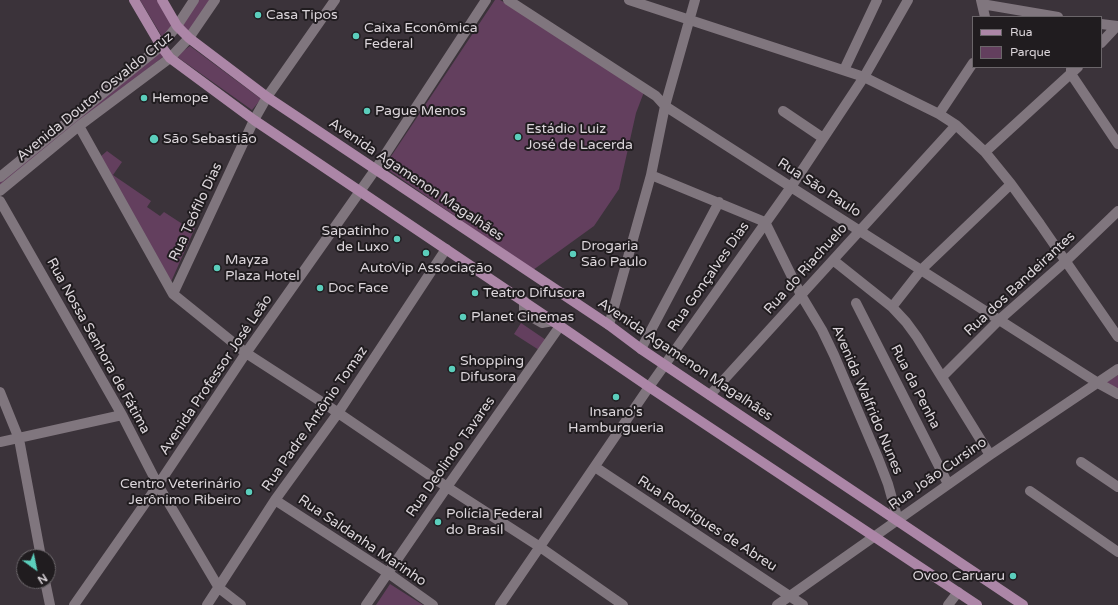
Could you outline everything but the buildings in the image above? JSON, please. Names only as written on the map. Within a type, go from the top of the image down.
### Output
[{"type":"main road","points":[[134,0],[161,46],[170,58],[254,120],[557,323],[649,387],[977,605]]},
{"type":"main road","name":"Avenida Agamenon Magalhães","points":[[162,0],[177,26],[189,38],[267,97],[609,325],[641,349],[1023,605]]},
{"type":"street","name":"Avenida Doutor Osvaldo Cruz","points":[[0,177],[161,46],[177,26],[194,0]]},
{"type":"street","name":"Avenida Doutor Osvaldo Cruz","points":[[0,191],[79,126],[170,58],[189,38],[215,0]]},
{"type":"street","name":"Rua Teófilo Dias","points":[[173,294],[254,120],[267,97],[335,0]]},
{"type":"street","name":"Avenida Professor José Leão","points":[[74,605],[158,485],[246,354],[375,170],[486,0]]},
{"type":"street","name":"Rua São Paulo","points":[[508,0],[656,96],[665,106],[1098,384],[1118,394]]},
{"type":"street","points":[[629,0],[864,77],[939,114],[956,125],[985,152],[1011,184],[1118,337]]},
{"type":"street","points":[[609,325],[651,175],[665,106],[695,0]]},
{"type":"street","points":[[844,70],[877,0]]},
{"type":"street","name":"Rua Gonçalves Dias","points":[[500,605],[649,387],[791,187],[864,77],[908,0]]},
{"type":"street","points":[[985,16],[982,2],[1053,16]]},
{"type":"street","points":[[1102,24],[1118,26]]},
{"type":"street","points":[[1102,42],[1118,26]]},
{"type":"street","points":[[939,114],[972,64]]},
{"type":"street","points":[[985,152],[1073,69],[1118,144]]},
{"type":"street","points":[[783,111],[823,138]]},
{"type":"street","name":"Rua do Riachuelo","points":[[710,395],[956,125]]},
{"type":"street","points":[[79,126],[173,294],[246,354],[540,547],[623,605]]},
{"type":"street","points":[[651,175],[765,222]]},
{"type":"street","points":[[892,307],[921,270],[1011,184]]},
{"type":"street","name":"Rua Nossa Senhora de Fátima","points":[[0,201],[122,415],[158,485],[219,588]]},
{"type":"street","points":[[641,349],[719,202]]},
{"type":"street","name":"Rua dos Bandeirantes","points":[[942,377],[999,320],[1066,261],[1118,211]]},
{"type":"street","name":"Avenida Walfrido Nunes","points":[[765,222],[802,295],[822,330],[878,458],[888,484],[898,520]]},
{"type":"street","name":"Rua Padre Antônio Tomaz","points":[[208,605],[275,500],[338,413],[446,249]]},
{"type":"street","points":[[833,260],[892,307],[906,322],[918,337],[990,455]]},
{"type":"street","name":"Rua da Penha","points":[[856,303],[948,484]]},
{"type":"street","name":"Rua Deolindo Tavares","points":[[366,605],[557,323]]},
{"type":"street","name":"Rua João Cursino","points":[[777,605],[990,455],[1118,370]]},
{"type":"street","points":[[0,392],[19,439],[40,549]]},
{"type":"street","points":[[0,442],[122,415]]},
{"type":"street","points":[[1081,462],[1118,487]]},
{"type":"street","name":"Rua Rodrigues de Abreu","points":[[595,467],[803,605]]},
{"type":"street","points":[[1030,491],[1118,552]]},
{"type":"street","name":"Rua Saldanha Marinho","points":[[275,500],[388,573],[433,605]]},
{"type":"street","points":[[219,588],[242,605]]},
{"type":"street","points":[[47,589],[50,605]]},
{"type":"street","points":[[948,605],[958,592]]},
{"type":"green space","points":[[140,0],[157,0],[173,27],[164,40]]},
{"type":"green space","points":[[198,0],[212,0],[189,34],[181,25]]},
{"type":"green space","name":"Estádio Luiz José de Lacerda","points":[[495,0],[500,0],[513,7],[644,92],[636,113],[619,189],[594,226],[533,270],[384,167]]},
{"type":"green space","points":[[190,46],[261,99],[252,110],[176,56]]},
{"type":"green space","points":[[162,49],[165,55],[0,190],[0,179]]},
{"type":"green space","points":[[107,151],[122,162],[113,175],[151,201],[147,207],[160,216],[164,212],[184,225],[195,228],[170,284],[100,157]]},
{"type":"green space","points":[[521,323],[546,340],[539,350],[514,334]]},
{"type":"green space","points":[[1118,375],[1118,396],[1106,382]]},
{"type":"green space","points":[[390,584],[423,605],[376,605]]},
{"type":"place","name":"Casa Tipos","points":[[258,15]]},
{"type":"place","name":"Caixa Econômica Federal","points":[[356,36]]},
{"type":"place","name":"Hemope","points":[[144,98]]},
{"type":"place","name":"Pague Menos","points":[[367,111]]},
{"type":"place","name":"Estádio Luiz José de Lacerda","points":[[518,137]]},
{"type":"place","name":"São Sebastião","points":[[154,139]]},
{"type":"place","name":"Sapatinho de Luxo","points":[[397,239]]},
{"type":"place","name":"AutoVip Associação","points":[[426,253]]},
{"type":"place","name":"Drogaria São Paulo","points":[[573,254]]},
{"type":"place","name":"Mayza Plaza Hotel","points":[[217,268]]},
{"type":"place","name":"Doc Face","points":[[320,288]]},
{"type":"place","name":"Teatro Difusora","points":[[475,293]]},
{"type":"place","name":"Planet Cinemas","points":[[463,317]]},
{"type":"place","name":"Shopping Difusora","points":[[452,369]]},
{"type":"place","name":"Insano's Hamburgueria","points":[[616,397]]},
{"type":"place","name":"Centro Veterinário Jerônimo Ribeiro","points":[[249,492]]},
{"type":"place","name":"Polícia Federal do Brasil","points":[[438,522]]},
{"type":"place","name":"Ovoo Caruaru","points":[[1013,576]]}]
